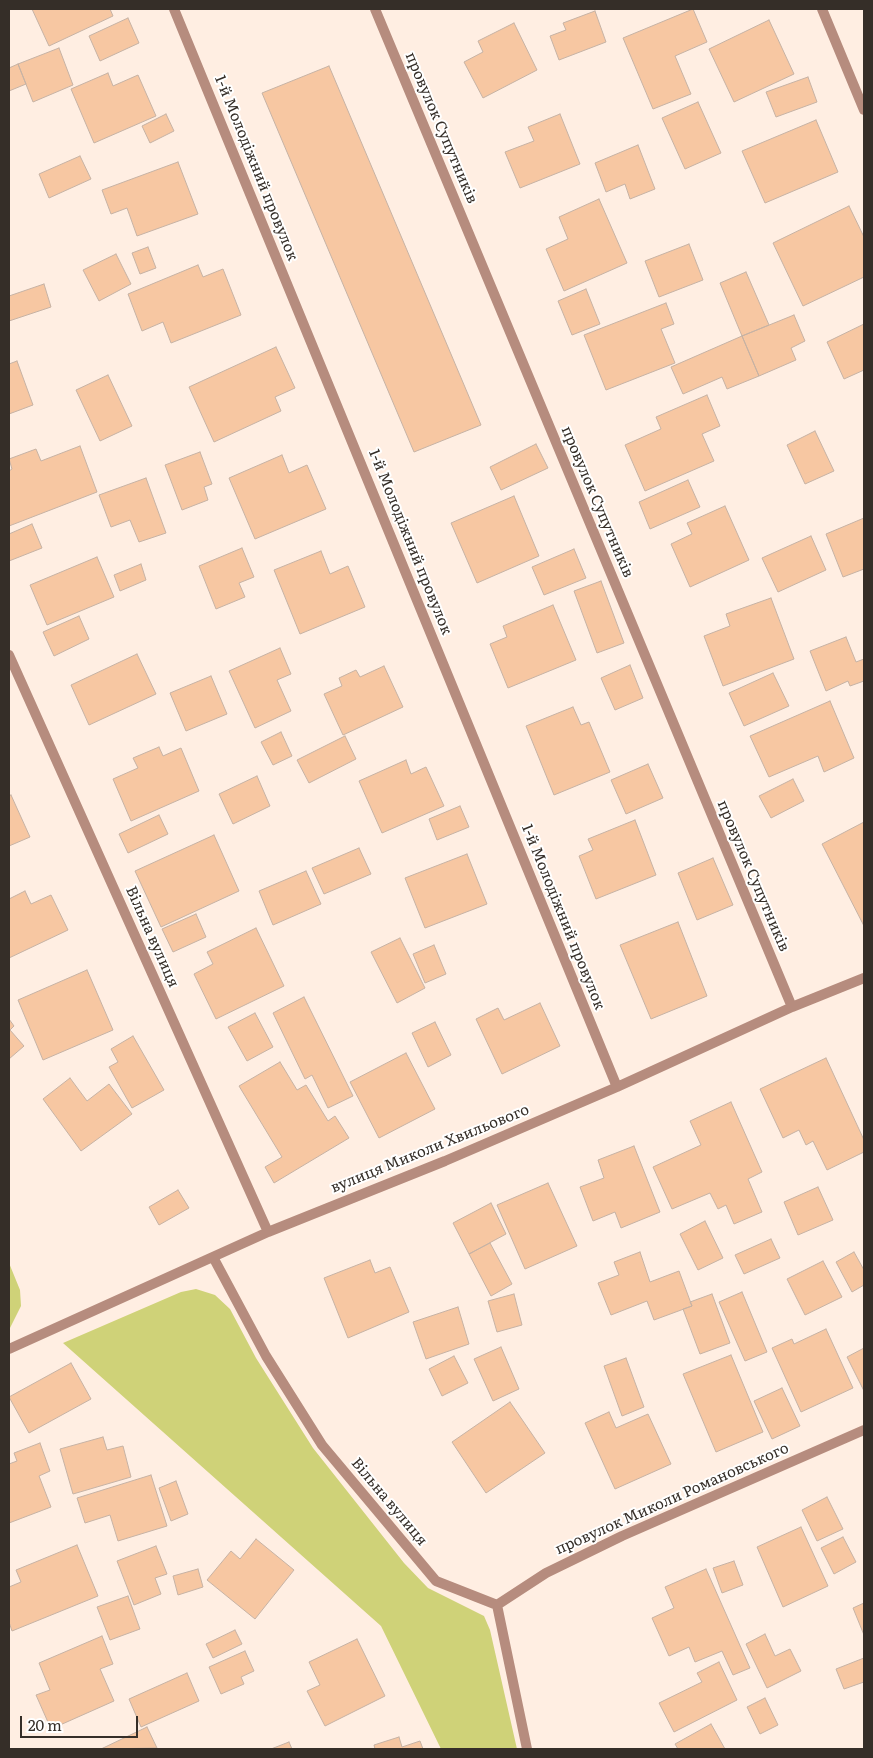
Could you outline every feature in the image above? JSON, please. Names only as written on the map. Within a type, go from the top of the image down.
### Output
[{"type":"street","name":"1-й Молодіжний провулок","points":[[174,9],[617,1087]]},
{"type":"street","name":"провулок Супутників","points":[[375,9],[792,1007]]},
{"type":"street","points":[[822,9],[864,110]]},
{"type":"street","name":"Вільна вулиця","points":[[9,655],[268,1232]]},
{"type":"street","name":"вулиця Миколи Хвильового","points":[[9,1349],[268,1232],[445,1161],[617,1087],[792,1007],[864,978]]},
{"type":"street","name":"Вільна вулиця","points":[[213,1257],[266,1356],[322,1445],[436,1581],[497,1605]]},
{"type":"street","name":"провулок Миколи Романовського","points":[[497,1605],[546,1573],[622,1536],[864,1430]]},
{"type":"street","points":[[497,1605],[527,1749]]},
{"type":"green space","points":[[9,1263],[20,1290],[21,1306],[9,1330]]},
{"type":"green space","points":[[196,1289],[215,1295],[230,1309],[256,1358],[313,1448],[404,1563],[428,1588],[484,1616],[490,1630],[517,1749],[441,1749],[381,1626],[63,1343],[181,1292]]},
{"type":"building","points":[[32,9],[110,9],[113,16],[49,46]]},
{"type":"building","points":[[693,9],[707,42],[675,56],[691,94],[653,109],[623,38]]},
{"type":"building","points":[[595,11],[606,42],[559,60],[550,36],[566,30],[563,23]]},
{"type":"building","points":[[128,18],[139,43],[100,61],[89,36]]},
{"type":"building","points":[[769,20],[794,74],[734,102],[709,49]]},
{"type":"building","points":[[514,23],[537,70],[483,98],[464,62],[483,52],[478,41]]},
{"type":"building","points":[[59,48],[73,85],[33,102],[18,64]]},
{"type":"building","points":[[18,64],[26,84],[9,91],[9,68]]},
{"type":"building","points":[[329,66],[481,425],[414,452],[262,93]]},
{"type":"building","points":[[108,73],[113,86],[138,75],[156,116],[94,143],[71,89]]},
{"type":"building","points":[[808,77],[817,102],[776,117],[766,92]]},
{"type":"building","points":[[698,102],[721,153],[685,169],[662,118]]},
{"type":"building","points":[[166,114],[174,131],[150,143],[142,126]]},
{"type":"building","points":[[560,114],[580,164],[520,188],[505,152],[534,141],[528,127]]},
{"type":"building","points":[[816,120],[838,172],[765,203],[742,151]]},
{"type":"building","points":[[638,145],[655,189],[630,199],[625,184],[606,192],[595,163]]},
{"type":"building","points":[[80,156],[91,179],[49,198],[39,174]]},
{"type":"building","points":[[178,162],[198,214],[137,236],[127,208],[111,214],[102,190]]},
{"type":"building","points":[[599,199],[627,263],[564,291],[546,249],[568,239],[559,217]]},
{"type":"building","points":[[849,206],[864,237],[864,277],[803,306],[773,243]]},
{"type":"building","points":[[689,244],[703,280],[659,297],[645,261]]},
{"type":"building","points":[[148,247],[156,268],[140,274],[132,253]]},
{"type":"building","points":[[116,254],[131,284],[99,301],[83,270]]},
{"type":"building","points":[[198,265],[203,277],[223,269],[241,315],[171,343],[163,322],[142,331],[128,294]]},
{"type":"building","points":[[746,272],[769,325],[742,336],[720,283]]},
{"type":"building","points":[[44,284],[51,307],[9,321],[9,296]]},
{"type":"building","points":[[586,289],[600,324],[572,335],[558,301]]},
{"type":"building","points":[[666,303],[674,324],[661,329],[675,363],[606,390],[584,335]]},
{"type":"building","points":[[794,315],[805,341],[791,348],[796,360],[759,376],[742,336]]},
{"type":"building","points":[[864,324],[864,370],[844,379],[827,342]]},
{"type":"building","points":[[742,336],[759,376],[727,389],[722,377],[683,394],[671,367]]},
{"type":"building","points":[[276,347],[295,388],[275,397],[281,411],[214,442],[189,387]]},
{"type":"building","points":[[17,361],[33,405],[9,414],[9,364]]},
{"type":"building","points":[[108,375],[132,426],[100,441],[76,390]]},
{"type":"building","points":[[707,395],[720,426],[702,434],[714,461],[645,491],[625,445],[661,429],[656,417]]},
{"type":"building","points":[[815,431],[834,471],[805,484],[787,445]]},
{"type":"building","points":[[536,444],[548,468],[501,490],[490,467]]},
{"type":"building","points":[[80,446],[97,492],[9,526],[9,471],[12,469],[9,459],[36,449],[41,461]]},
{"type":"building","points":[[200,452],[212,484],[204,487],[208,500],[182,510],[165,465]]},
{"type":"building","points":[[282,455],[289,473],[307,465],[326,509],[255,539],[229,478]]},
{"type":"building","points":[[146,478],[166,533],[139,542],[130,520],[111,527],[99,495]]},
{"type":"building","points":[[688,480],[700,507],[650,529],[639,502]]},
{"type":"building","points":[[514,496],[539,556],[477,583],[451,523]]},
{"type":"building","points":[[725,506],[749,560],[690,587],[671,544],[692,534],[687,523]]},
{"type":"building","points":[[864,518],[864,569],[843,577],[826,534]]},
{"type":"building","points":[[32,524],[42,548],[9,561],[9,534]]},
{"type":"building","points":[[811,536],[826,570],[778,592],[762,558]]},
{"type":"building","points":[[242,548],[254,577],[239,583],[245,597],[216,609],[199,566]]},
{"type":"building","points":[[574,549],[586,578],[544,595],[532,567]]},
{"type":"building","points":[[321,551],[330,574],[348,566],[365,607],[300,634],[274,570]]},
{"type":"building","points":[[97,557],[114,597],[47,625],[30,585]]},
{"type":"building","points":[[141,564],[146,580],[120,591],[114,575]]},
{"type":"building","points":[[601,581],[624,643],[597,653],[574,591]]},
{"type":"building","points":[[771,598],[794,659],[723,686],[704,636],[730,626],[726,614]]},
{"type":"building","points":[[553,605],[576,660],[508,688],[490,644],[507,637],[503,626]]},
{"type":"building","points":[[79,616],[89,639],[54,656],[43,632]]},
{"type":"building","points":[[846,637],[856,662],[864,659],[864,681],[850,686],[848,681],[826,691],[810,651]]},
{"type":"building","points":[[280,648],[291,674],[277,680],[291,711],[255,728],[229,671]]},
{"type":"building","points":[[137,654],[156,694],[89,725],[71,685]]},
{"type":"building","points":[[630,665],[643,698],[615,710],[601,678]]},
{"type":"building","points":[[384,666],[403,707],[343,735],[324,694],[342,686],[339,678],[356,670],[360,677]]},
{"type":"building","points":[[773,673],[789,706],[744,726],[729,693]]},
{"type":"building","points":[[211,676],[227,714],[186,731],[170,693]]},
{"type":"building","points":[[830,701],[854,758],[824,772],[818,756],[769,777],[750,736]]},
{"type":"building","points":[[573,707],[581,725],[589,722],[610,772],[554,795],[526,726]]},
{"type":"building","points":[[281,732],[292,756],[273,765],[261,742]]},
{"type":"building","points":[[345,736],[356,759],[309,783],[297,760]]},
{"type":"building","points":[[159,747],[163,756],[181,748],[199,791],[131,821],[113,779],[138,768],[133,758]]},
{"type":"building","points":[[406,760],[411,774],[426,767],[444,806],[382,833],[359,781]]},
{"type":"building","points":[[648,764],[663,798],[626,814],[611,780]]},
{"type":"building","points":[[257,776],[270,806],[233,824],[219,794]]},
{"type":"building","points":[[793,779],[804,801],[771,818],[759,796]]},
{"type":"building","points":[[11,795],[30,837],[9,846],[9,796]]},
{"type":"building","points":[[460,806],[469,827],[437,840],[429,819]]},
{"type":"building","points":[[159,815],[168,834],[128,853],[119,834]]},
{"type":"building","points":[[635,820],[656,875],[596,899],[579,856],[593,850],[588,839]]},
{"type":"building","points":[[864,822],[864,926],[822,844]]},
{"type":"building","points":[[214,835],[239,891],[161,927],[135,871]]},
{"type":"building","points":[[359,848],[371,874],[324,894],[312,868]]},
{"type":"building","points":[[467,854],[487,904],[425,928],[405,878]]},
{"type":"building","points":[[713,858],[733,905],[697,920],[678,873]]},
{"type":"building","points":[[306,871],[321,904],[273,925],[259,891]]},
{"type":"building","points":[[25,891],[31,904],[51,895],[68,930],[9,958],[9,899]]},
{"type":"building","points":[[196,914],[206,937],[173,952],[162,929]]},
{"type":"building","points":[[678,922],[707,996],[651,1019],[620,945]]},
{"type":"building","points":[[256,928],[284,986],[216,1019],[194,974],[213,964],[207,952]]},
{"type":"building","points":[[400,938],[425,988],[397,1003],[371,952]]},
{"type":"building","points":[[434,945],[446,974],[425,983],[413,954]]},
{"type":"building","points":[[87,970],[113,1030],[43,1060],[18,1000]]},
{"type":"building","points":[[304,997],[353,1096],[328,1108],[312,1075],[305,1079],[273,1013]]},
{"type":"building","points":[[540,1003],[560,1046],[502,1074],[476,1019],[498,1008],[504,1020]]},
{"type":"building","points":[[255,1013],[273,1047],[247,1061],[228,1027]]},
{"type":"building","points":[[9,1019],[14,1026],[10,1030],[24,1046],[9,1059]]},
{"type":"building","points":[[435,1022],[451,1055],[428,1067],[412,1033]]},
{"type":"building","points":[[133,1036],[164,1090],[132,1108],[109,1067],[118,1062],[111,1049]]},
{"type":"building","points":[[406,1053],[435,1109],[379,1138],[350,1082]]},
{"type":"building","points":[[826,1058],[864,1140],[864,1152],[827,1170],[813,1141],[806,1145],[799,1130],[783,1138],[760,1089]]},
{"type":"building","points":[[280,1062],[297,1090],[306,1085],[328,1121],[335,1116],[349,1138],[274,1183],[265,1167],[282,1157],[239,1086]]},
{"type":"building","points":[[70,1078],[87,1101],[109,1084],[132,1114],[81,1151],[43,1099]]},
{"type":"building","points":[[731,1102],[762,1172],[748,1179],[762,1212],[734,1224],[726,1205],[718,1209],[710,1193],[672,1209],[653,1167],[701,1145],[690,1121]]},
{"type":"building","points":[[634,1146],[660,1212],[621,1228],[615,1212],[593,1221],[580,1187],[604,1178],[598,1160]]},
{"type":"building","points":[[548,1183],[577,1246],[525,1269],[497,1205]]},
{"type":"building","points":[[818,1187],[833,1220],[798,1235],[784,1202]]},
{"type":"building","points":[[178,1190],[189,1208],[159,1225],[149,1207]]},
{"type":"building","points":[[491,1203],[506,1234],[469,1254],[453,1223]]},
{"type":"building","points":[[705,1221],[723,1258],[698,1270],[680,1234]]},
{"type":"building","points":[[771,1239],[780,1258],[744,1274],[735,1255]]},
{"type":"building","points":[[490,1243],[512,1284],[491,1296],[469,1254]]},
{"type":"building","points":[[640,1252],[650,1282],[679,1271],[692,1306],[654,1320],[647,1301],[611,1315],[598,1283],[619,1275],[614,1262]]},
{"type":"building","points":[[854,1252],[864,1270],[864,1285],[852,1292],[836,1262]]},
{"type":"building","points":[[370,1260],[375,1273],[390,1267],[409,1312],[348,1338],[324,1278]]},
{"type":"building","points":[[823,1261],[842,1297],[805,1315],[787,1279]]},
{"type":"building","points":[[742,1292],[767,1352],[745,1361],[719,1302]]},
{"type":"building","points":[[514,1294],[522,1325],[497,1332],[488,1301]]},
{"type":"building","points":[[712,1294],[730,1343],[700,1354],[683,1309],[692,1306],[690,1302]]},
{"type":"building","points":[[458,1307],[469,1344],[426,1359],[413,1322]]},
{"type":"building","points":[[826,1329],[853,1388],[801,1412],[772,1348],[792,1339],[794,1344]]},
{"type":"building","points":[[501,1347],[519,1389],[493,1401],[474,1359]]},
{"type":"building","points":[[864,1348],[864,1391],[847,1357]]},
{"type":"building","points":[[731,1355],[763,1432],[716,1452],[683,1374]]},
{"type":"building","points":[[454,1356],[468,1383],[442,1396],[429,1369]]},
{"type":"building","points":[[626,1358],[644,1407],[622,1416],[604,1366]]},
{"type":"building","points":[[71,1363],[91,1399],[29,1433],[9,1397]]},
{"type":"building","points":[[782,1388],[800,1426],[772,1439],[754,1401]]},
{"type":"building","points":[[510,1402],[545,1453],[486,1493],[452,1442]]},
{"type":"building","points":[[609,1412],[616,1428],[648,1414],[671,1464],[615,1489],[585,1423]]},
{"type":"building","points":[[103,1437],[107,1450],[123,1446],[131,1477],[73,1494],[60,1449]]},
{"type":"building","points":[[40,1443],[50,1471],[39,1476],[51,1507],[9,1523],[9,1464],[17,1461],[14,1453]]},
{"type":"building","points":[[151,1475],[167,1526],[118,1541],[110,1515],[85,1523],[77,1498]]},
{"type":"building","points":[[176,1481],[188,1514],[171,1521],[159,1488]]},
{"type":"building","points":[[827,1497],[843,1529],[817,1541],[802,1510]]},
{"type":"building","points":[[801,1527],[828,1586],[783,1607],[757,1547]]},
{"type":"building","points":[[843,1537],[856,1562],[834,1574],[821,1548]]},
{"type":"building","points":[[256,1539],[294,1570],[255,1619],[207,1580],[231,1551],[240,1559]]},
{"type":"building","points":[[77,1545],[98,1596],[12,1631],[9,1622],[9,1587],[21,1582],[16,1570]]},
{"type":"building","points":[[156,1546],[167,1574],[155,1578],[161,1594],[134,1605],[117,1561]]},
{"type":"building","points":[[734,1561],[743,1585],[722,1593],[713,1568]]},
{"type":"building","points":[[198,1569],[203,1587],[178,1595],[173,1576]]},
{"type":"building","points":[[706,1569],[750,1668],[733,1675],[722,1651],[695,1662],[689,1647],[669,1656],[652,1618],[674,1608],[665,1587]]},
{"type":"building","points":[[128,1596],[140,1629],[110,1640],[97,1607]]},
{"type":"building","points":[[864,1603],[864,1635],[853,1608]]},
{"type":"building","points":[[235,1630],[242,1644],[213,1658],[206,1644]]},
{"type":"building","points":[[765,1634],[775,1656],[790,1649],[801,1671],[767,1688],[746,1644]]},
{"type":"building","points":[[102,1636],[113,1664],[100,1669],[114,1701],[51,1729],[36,1695],[50,1690],[39,1663]]},
{"type":"building","points":[[357,1639],[385,1696],[325,1726],[307,1691],[320,1685],[309,1662]]},
{"type":"building","points":[[245,1651],[254,1671],[241,1677],[244,1684],[221,1694],[209,1667]]},
{"type":"building","points":[[864,1658],[864,1682],[844,1689],[836,1669]]},
{"type":"building","points":[[719,1662],[737,1700],[674,1732],[659,1703],[702,1682],[697,1673]]},
{"type":"building","points":[[187,1673],[199,1701],[141,1727],[129,1699]]},
{"type":"building","points":[[765,1698],[778,1725],[760,1734],[747,1707]]},
{"type":"building","points":[[711,1724],[725,1749],[678,1749],[675,1744]]},
{"type":"building","points":[[147,1727],[157,1748],[101,1749]]},
{"type":"building","points":[[399,1737],[402,1747],[420,1741],[423,1749],[375,1749],[374,1745]]},
{"type":"building","points":[[289,1742],[292,1749],[271,1749]]}]
